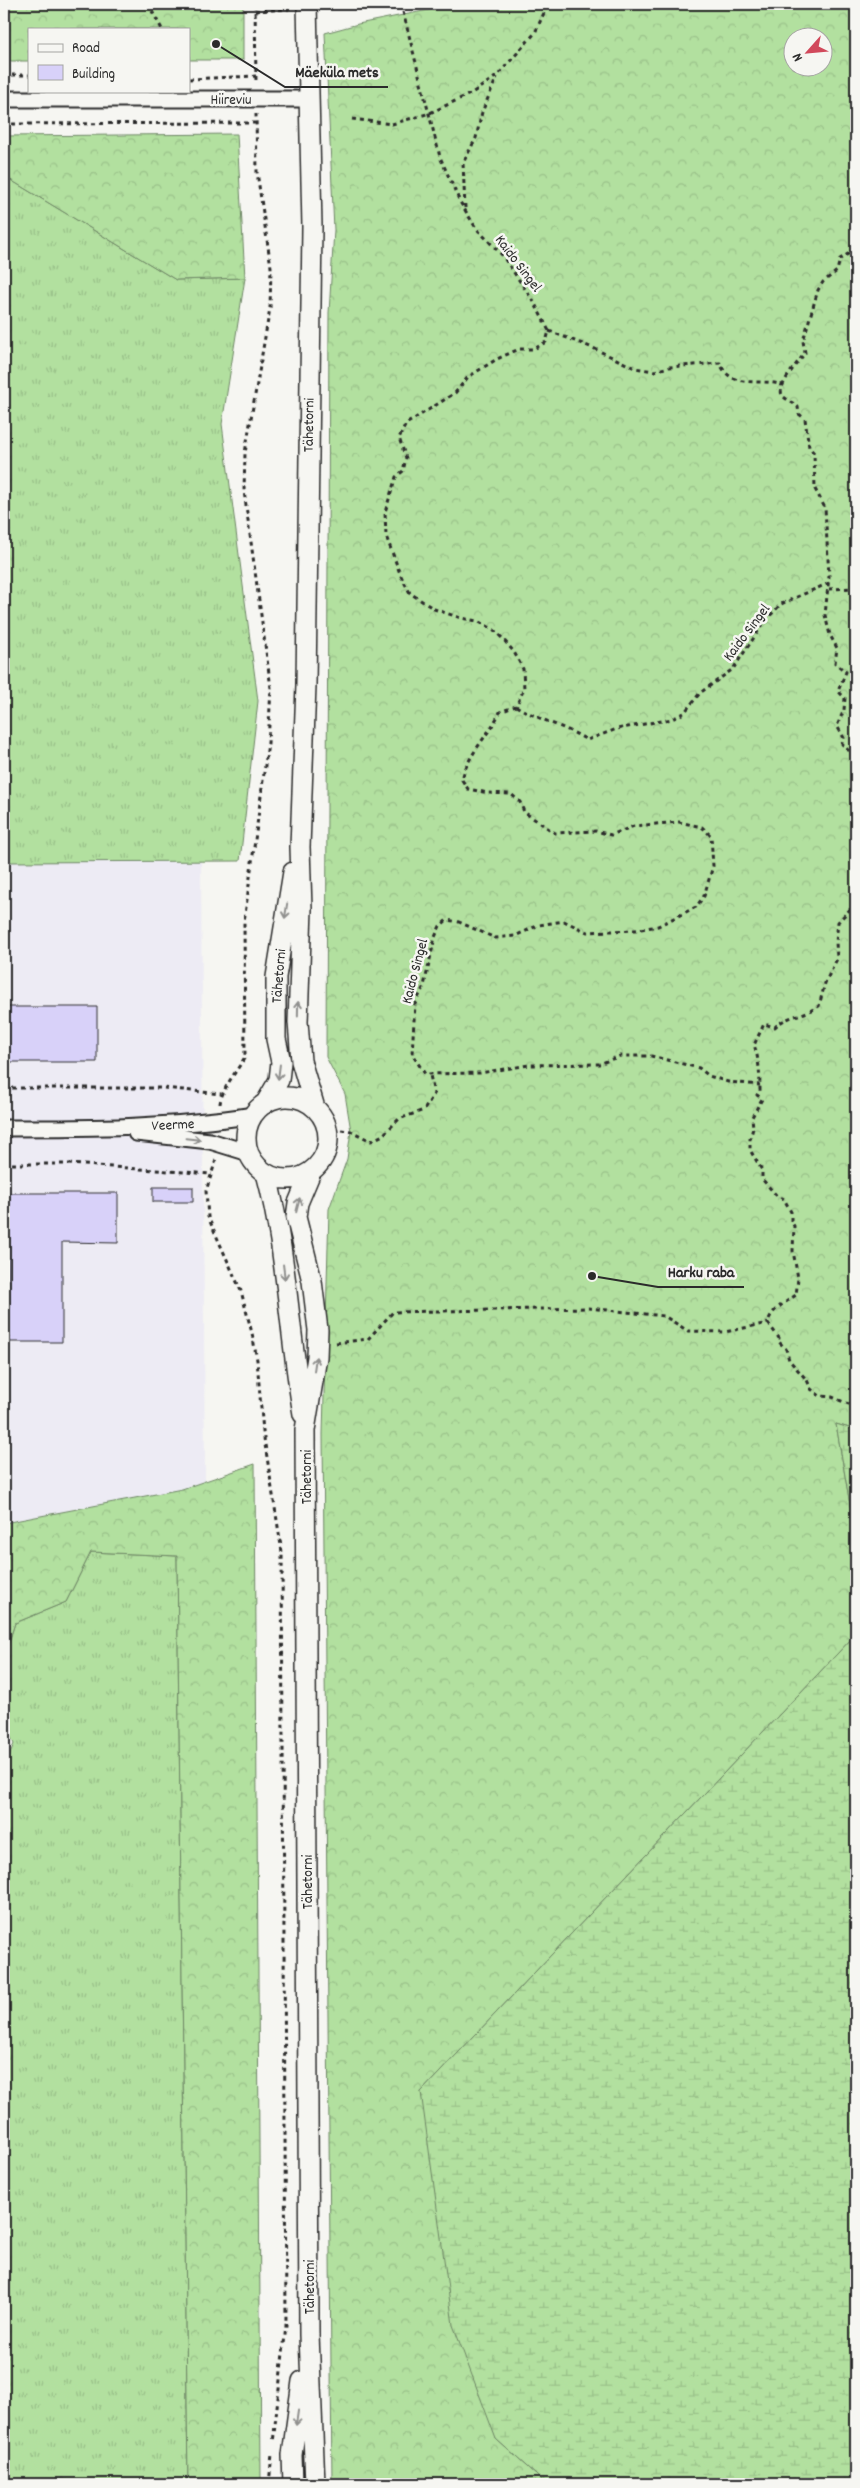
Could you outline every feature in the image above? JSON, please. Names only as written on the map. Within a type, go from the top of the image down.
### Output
[{"type":"street","name":"Tähetorni","points":[[307,4],[312,227],[306,685],[300,846],[302,894],[298,1022],[301,1061],[315,1108]]},
{"type":"street","name":"Hiireviu","points":[[4,99],[309,99]]},
{"type":"street","name":"Tähetorni","points":[[259,1110],[278,1080],[280,1062],[276,1039],[276,977],[292,874],[300,846]]},
{"type":"street","points":[[291,1097],[304,1101],[315,1108],[325,1123],[328,1141],[323,1158],[311,1172],[300,1177],[276,1178],[266,1173],[256,1164],[249,1153],[247,1130],[259,1110],[277,1099],[291,1097]]},
{"type":"street","name":"Veerme","points":[[4,1128],[92,1128],[204,1122],[259,1110]]},
{"type":"street","name":"Veerme","points":[[92,1128],[210,1141],[249,1153]]},
{"type":"street","name":"Tähetorni","points":[[305,1430],[317,1357],[318,1330],[312,1281],[296,1217],[298,1202],[311,1172]]},
{"type":"street","name":"Tähetorni","points":[[266,1173],[282,1252],[294,1360],[305,1430],[309,2335],[315,2484]]},
{"type":"street","name":"Tähetorni","points":[[294,2484],[292,2455],[309,2335]]},
{"type":"path","points":[[148,4],[161,28]]},
{"type":"path","name":"Kaido Singel","points":[[401,4],[440,157],[476,228],[502,255],[534,302],[549,331]]},
{"type":"path","points":[[352,119],[392,124],[430,113],[472,93],[497,76],[535,33],[548,4]]},
{"type":"path","points":[[4,75],[28,75]]},
{"type":"path","points":[[190,79],[256,76]]},
{"type":"path","name":"Kaido Singel","points":[[466,211],[463,163],[476,138],[482,112],[497,76]]},
{"type":"path","points":[[4,124],[256,123]]},
{"type":"path","points":[[856,249],[840,259],[837,271],[823,282],[818,290],[803,341],[805,353],[782,385],[781,390],[783,397],[798,407],[799,414],[805,419],[809,447],[814,453],[815,489],[825,508],[828,530],[829,581],[825,615],[830,635],[837,648],[835,664],[846,672],[838,691],[845,698],[844,710],[837,726],[844,738],[842,744],[848,750],[856,752]]},
{"type":"path","points":[[516,706],[524,689],[524,669],[514,652],[494,630],[477,621],[461,618],[434,608],[410,593],[401,576],[386,536],[386,512],[396,477],[402,471],[406,458],[399,438],[406,424],[455,393],[468,377],[497,359],[519,349],[534,349],[546,342],[549,331],[593,348],[635,368],[654,371],[669,367],[720,363],[724,373],[730,378],[761,383],[771,381],[782,385]]},
{"type":"path","name":"Kaido Singel","points":[[430,1075],[425,1074],[412,1054],[415,1004],[424,986],[435,937],[440,926],[447,920],[459,922],[495,938],[515,936],[539,925],[564,921],[587,932],[635,930],[658,926],[696,906],[704,896],[713,866],[711,836],[702,827],[679,822],[634,826],[611,835],[596,831],[555,833],[524,812],[520,802],[511,794],[468,789],[462,780],[464,767],[493,727],[500,712],[516,706],[531,715],[570,730],[587,740],[617,730],[672,719],[684,713],[700,693],[733,669],[755,635],[781,604],[829,581]]},
{"type":"path","points":[[828,590],[856,588]]},
{"type":"path","points":[[856,903],[838,922],[837,959],[825,983],[818,1006],[808,1014],[782,1020],[775,1027],[764,1024],[760,1030],[754,1045],[759,1055],[757,1064],[760,1085],[757,1095],[762,1099],[752,1117],[750,1150],[762,1170],[762,1179],[776,1195],[784,1199],[792,1212],[791,1221],[794,1226],[793,1251],[798,1278],[796,1296],[778,1307],[769,1317],[768,1323],[780,1338],[778,1341],[786,1349],[789,1360],[807,1380],[811,1389],[820,1396],[832,1397],[856,1407]]},
{"type":"path","points":[[341,1130],[351,1131],[371,1141],[383,1135],[399,1119],[424,1110],[434,1094],[430,1075],[480,1073],[528,1065],[600,1064],[620,1056],[651,1056],[699,1068],[709,1076],[728,1082],[760,1085]]},
{"type":"path","points":[[4,1088],[164,1088],[220,1094]]},
{"type":"path","points":[[4,1164],[69,1164],[212,1174]]},
{"type":"path","points":[[334,1343],[368,1339],[393,1312],[588,1308],[664,1316],[688,1331],[725,1332],[768,1323]]},
{"type":"shaded area","points":[[201,861],[205,1481],[182,1489],[4,1523],[4,862]]},
{"type":"green space","points":[[4,4],[243,4],[243,60],[190,60],[190,28],[28,28],[28,61],[4,61]]},
{"type":"green space","points":[[459,4],[856,4],[856,1430],[836,1424],[856,1539],[856,1634],[421,2092],[496,2439],[546,2484],[332,2484],[323,1434],[329,1209],[347,1159],[351,1131],[345,1094],[326,1057],[329,313],[334,230],[325,33],[358,24]]},
{"type":"green space","points":[[237,134],[245,278],[176,280],[4,176],[4,136]]},
{"type":"green space","points":[[4,176],[176,280],[245,278],[222,424],[258,701],[240,861],[4,862]]},
{"type":"green space","points":[[836,1424],[856,1430],[856,1539]]},
{"type":"green space","points":[[255,1464],[261,2484],[188,2484],[177,1556],[91,1552],[66,1602],[15,1623],[4,1657],[4,1523],[182,1489]]},
{"type":"green space","points":[[91,1552],[177,1556],[188,2484],[72,2484],[62,2478],[54,2484],[4,2484],[4,1767],[14,1744],[4,1723],[4,1657],[15,1623],[66,1602]]},
{"type":"green space","points":[[856,1634],[856,2484],[546,2484],[496,2439],[453,2325],[421,2092]]},
{"type":"building","points":[[4,1007],[97,1007],[97,1062],[4,1062]]},
{"type":"building","points":[[153,1187],[193,1187],[193,1202],[153,1202]]},
{"type":"building","points":[[4,1193],[118,1193],[118,1243],[62,1242],[62,1342],[9,1342],[8,1242],[4,1242]]},
{"type":"place","name":"Mäeküla mets","points":[[216,44]]},
{"type":"place","name":"Harku raba","points":[[592,1276]]}]
